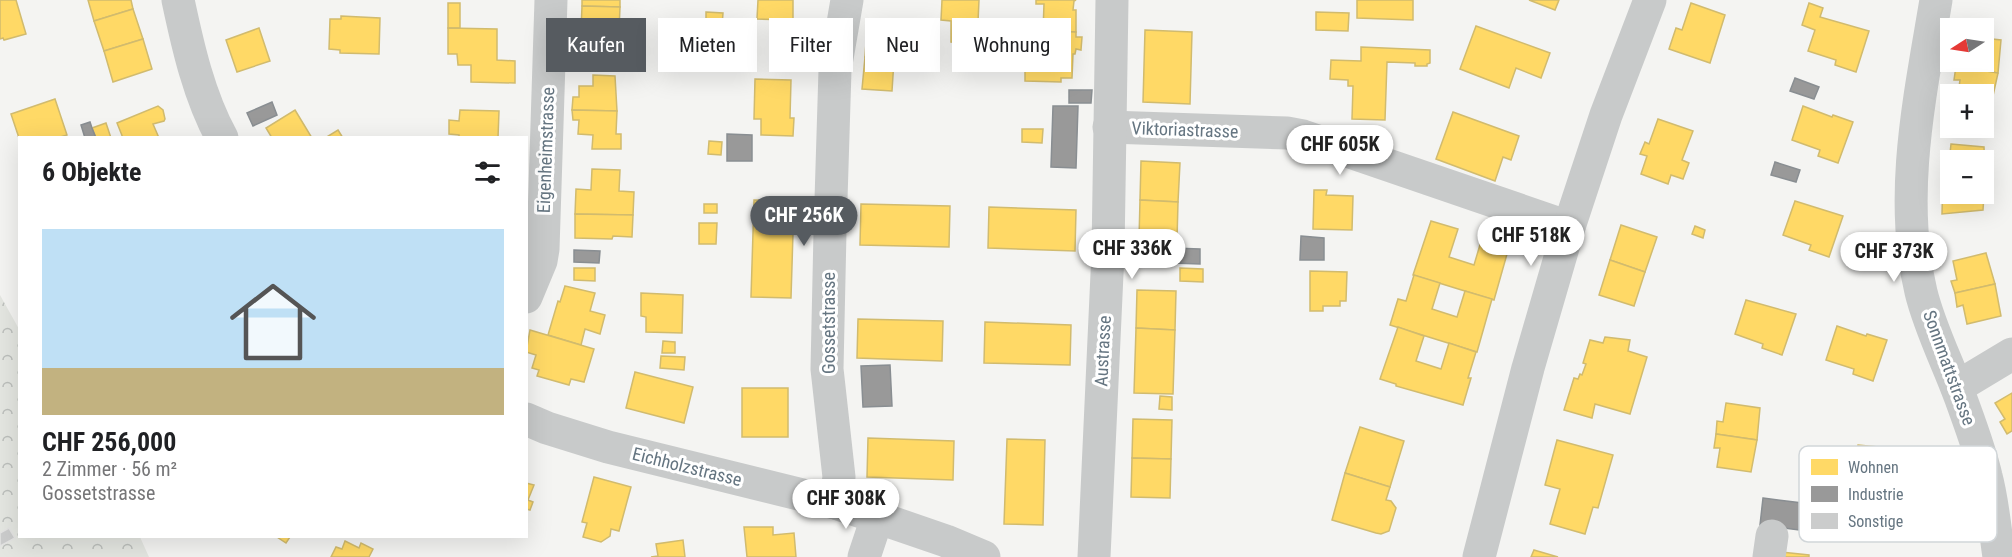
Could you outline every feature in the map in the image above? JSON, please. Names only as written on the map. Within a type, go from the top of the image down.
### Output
[{"type":"street","points":[[178,0],[204,98],[221,136]]},
{"type":"street","name":"Eigenheimstrasse","points":[[528,292],[541,261],[543,249],[551,0]]},
{"type":"street","name":"Gossetstrasse","points":[[835,503],[839,477],[827,369],[830,232],[835,70],[847,0]]},
{"type":"street","name":"Austrasse","points":[[1094,557],[1108,252],[1112,0]]},
{"type":"street","points":[[1479,557],[1528,368],[1569,227],[1606,115],[1650,0]]},
{"type":"street","name":"Sonnmattstrasse","points":[[1936,0],[1918,108],[1910,200],[1914,254],[1922,293],[1977,446]]},
{"type":"street","name":"Viktoriastrasse","points":[[1109,127],[1287,133],[1303,136],[1569,227]]},
{"type":"street","points":[[1957,387],[2012,354]]},
{"type":"street","name":"Eichholzstrasse","points":[[528,420],[608,447],[835,503],[946,541],[984,557]]},
{"type":"street","points":[[864,557],[877,518]]},
{"type":"street","name":"Sonnmattstrasse","points":[[1997,542],[1999,557]]},
{"type":"green space","points":[[0,295],[18,327],[18,538],[140,538],[149,557],[0,557]]},
{"type":"building: Wohnen","points":[[0,0],[16,0],[26,34],[0,39]]},
{"type":"building: Wohnen","points":[[88,0],[131,0],[133,9],[94,21]]},
{"type":"building: Wohnen","points":[[582,0],[620,0],[620,7],[582,6]]},
{"type":"building: Wohnen","points":[[758,0],[793,0],[793,18],[757,19]]},
{"type":"building: Wohnen","points":[[942,0],[979,0],[978,18],[952,18],[952,42],[951,21],[941,20]]},
{"type":"building: Wohnen","points":[[1036,0],[1076,0],[1073,10],[1076,10],[1076,32],[1071,32],[1071,18],[1043,18],[1044,4],[1036,4]]},
{"type":"building: Wohnen","points":[[1357,0],[1413,0],[1413,20],[1357,18]]},
{"type":"building: Wohnen","points":[[1529,0],[1559,0],[1555,10]]},
{"type":"building: Wohnen","points":[[448,3],[460,3],[460,28],[448,28]]},
{"type":"building: Wohnen","points":[[1691,3],[1725,15],[1710,63],[1669,49],[1676,28],[1682,30]]},
{"type":"building: Wohnen","points":[[1809,3],[1823,8],[1820,17],[1869,31],[1856,72],[1835,65],[1836,60],[1808,51],[1815,30],[1802,25]]},
{"type":"building: Wohnen","points":[[582,6],[620,7],[620,18],[582,18]]},
{"type":"building: Wohnen","points":[[133,9],[143,39],[104,51],[94,21]]},
{"type":"building: Wohnen","points":[[706,12],[723,13],[723,18],[706,18]]},
{"type":"building: Wohnen","points":[[1316,12],[1349,13],[1348,31],[1316,30]]},
{"type":"building: Wohnen","points":[[341,16],[380,18],[379,54],[340,53],[340,50],[329,49],[330,19],[341,19]]},
{"type":"building: Wohnen","points":[[1476,26],[1550,53],[1541,78],[1516,68],[1509,88],[1460,69]]},
{"type":"building: Wohnen","points":[[259,28],[270,61],[237,72],[226,40]]},
{"type":"building: Wohnen","points":[[448,28],[497,29],[497,60],[515,61],[515,83],[471,82],[471,65],[458,65],[457,54],[448,54]]},
{"type":"building: Wohnen","points":[[1145,30],[1192,32],[1190,104],[1143,102]]},
{"type":"building: Wohnen","points":[[1071,32],[1076,32],[1076,37],[1082,37],[1081,50],[1076,49],[1073,54],[1072,78],[1061,78],[1061,82],[1025,81],[1025,72],[1071,72]]},
{"type":"building: Wohnen","points":[[143,39],[152,69],[113,82],[104,51]]},
{"type":"building: Wohnen","points":[[1994,39],[2001,40],[1998,73],[1992,72],[1994,72]]},
{"type":"building: Wohnen","points":[[1361,47],[1430,50],[1430,63],[1427,66],[1387,62],[1385,120],[1352,119],[1353,86],[1348,86],[1348,80],[1330,79],[1331,60],[1361,61]]},
{"type":"building: Wohnen","points":[[865,57],[865,72],[893,72],[892,91],[862,89]]},
{"type":"building: Wohnen","points":[[1955,72],[1998,73],[1994,91],[1994,84],[1959,84],[1960,80],[1954,80]]},
{"type":"building: Wohnen","points":[[593,75],[615,76],[617,111],[572,110],[573,97],[579,97],[579,86],[593,86]]},
{"type":"building: Wohnen","points":[[755,79],[791,80],[790,118],[794,118],[793,136],[761,135],[761,119],[754,119]]},
{"type":"building: Wohnen","points":[[55,99],[67,135],[18,136],[11,114]]},
{"type":"building: Wohnen","points":[[158,106],[163,110],[165,119],[153,124],[158,136],[122,136],[117,123]]},
{"type":"building: Wohnen","points":[[1803,106],[1853,122],[1838,163],[1818,156],[1820,150],[1792,140]]},
{"type":"building: Wohnen","points":[[295,110],[311,136],[271,136],[266,128]]},
{"type":"building: Wohnen","points":[[460,110],[499,111],[498,136],[449,134],[449,120],[459,121]]},
{"type":"building: Wohnen","points":[[572,110],[617,111],[616,134],[621,134],[621,149],[592,149],[593,135],[578,134],[579,120],[573,120]]},
{"type":"building: Wohnen","points":[[1453,112],[1519,136],[1511,160],[1503,157],[1495,181],[1436,159]]},
{"type":"building: Wohnen","points":[[1658,119],[1693,131],[1682,160],[1689,163],[1683,179],[1671,175],[1668,184],[1641,174],[1647,156],[1640,154],[1645,142],[1649,144]]},
{"type":"building: Wohnen","points":[[106,123],[110,136],[95,136],[92,128]]},
{"type":"building: Wohnen","points":[[1022,129],[1043,129],[1042,143],[1022,142]]},
{"type":"building: Wohnen","points":[[338,130],[342,136],[328,136]]},
{"type":"building: Wohnen","points":[[709,141],[722,142],[721,155],[708,154]]},
{"type":"building: Wohnen","points":[[1951,144],[1984,147],[1984,150],[1950,150]]},
{"type":"building: Wohnen","points":[[1141,161],[1180,163],[1178,202],[1140,200]]},
{"type":"building: Wohnen","points":[[592,169],[620,170],[619,191],[634,192],[633,215],[575,214],[576,189],[591,190]]},
{"type":"building: Wohnen","points":[[1314,190],[1327,190],[1326,195],[1353,196],[1352,230],[1313,229]]},
{"type":"building: Wohnen","points":[[754,200],[794,201],[791,298],[751,297]]},
{"type":"building: Wohnen","points":[[1140,200],[1178,202],[1177,240],[1139,239]]},
{"type":"building: Wohnen","points":[[1795,201],[1843,216],[1829,257],[1809,250],[1811,245],[1783,235]]},
{"type":"building: Wohnen","points":[[704,204],[717,204],[717,213],[704,213]]},
{"type":"building: Wohnen","points":[[861,204],[950,206],[949,247],[860,245]]},
{"type":"building: Wohnen","points":[[1942,204],[1983,204],[1983,210],[1942,214]]},
{"type":"building: Wohnen","points":[[989,207],[1076,210],[1075,251],[988,248]]},
{"type":"building: Wohnen","points":[[575,214],[633,215],[632,237],[575,238]]},
{"type":"building: Wohnen","points":[[1431,221],[1458,229],[1449,257],[1474,265],[1482,238],[1509,247],[1494,300],[1413,275]]},
{"type":"building: Wohnen","points":[[699,223],[717,223],[716,244],[699,244]]},
{"type":"building: Wohnen","points":[[1621,225],[1657,237],[1645,272],[1610,260]]},
{"type":"building: Wohnen","points":[[1695,226],[1705,230],[1703,238],[1692,234]]},
{"type":"building: Wohnen","points":[[1986,253],[1995,284],[1955,293],[1951,281],[1957,280],[1953,261]]},
{"type":"building: Wohnen","points":[[1610,260],[1645,272],[1634,306],[1599,295]]},
{"type":"building: Wohnen","points":[[574,268],[595,268],[595,281],[574,280]]},
{"type":"building: Wohnen","points":[[1180,268],[1203,269],[1203,282],[1180,281]]},
{"type":"building: Wohnen","points":[[1310,271],[1347,272],[1346,301],[1340,301],[1340,306],[1323,306],[1323,311],[1310,311]]},
{"type":"building: Wohnen","points":[[1414,275],[1440,283],[1432,309],[1457,317],[1465,291],[1492,299],[1477,352],[1390,325],[1398,299],[1406,301]]},
{"type":"building: Wohnen","points":[[1995,284],[2001,316],[1967,324],[1963,305],[1957,307],[1955,293]]},
{"type":"building: Wohnen","points":[[565,286],[595,293],[590,311],[605,315],[600,334],[585,329],[581,345],[548,335]]},
{"type":"building: Wohnen","points":[[1137,290],[1176,291],[1175,330],[1136,328]]},
{"type":"building: Wohnen","points":[[641,293],[683,295],[682,333],[646,332],[646,317],[641,316]]},
{"type":"building: Wohnen","points":[[1746,300],[1796,314],[1782,355],[1762,348],[1763,344],[1735,334]]},
{"type":"building: Wohnen","points":[[858,319],[943,321],[942,361],[857,358]]},
{"type":"building: Wohnen","points":[[985,322],[1071,325],[1070,365],[984,363]]},
{"type":"building: Wohnen","points":[[1837,326],[1866,336],[1867,334],[1887,340],[1873,381],[1853,374],[1854,369],[1826,360]]},
{"type":"building: Wohnen","points":[[1398,327],[1424,336],[1416,361],[1441,369],[1449,343],[1476,352],[1463,405],[1396,386],[1396,384],[1380,379]]},
{"type":"building: Wohnen","points":[[1136,328],[1175,330],[1173,394],[1134,393]]},
{"type":"building: Wohnen","points":[[530,330],[594,349],[584,382],[571,379],[569,385],[537,376],[539,370],[532,368],[536,355],[528,353]]},
{"type":"building: Wohnen","points":[[1605,337],[1630,340],[1628,351],[1647,357],[1630,414],[1595,404],[1592,418],[1564,410],[1574,378],[1578,379],[1580,374],[1582,375],[1590,340],[1603,343]]},
{"type":"building: Wohnen","points":[[663,341],[675,342],[675,353],[662,353]]},
{"type":"building: Wohnen","points":[[661,356],[685,357],[684,370],[660,368]]},
{"type":"building: Wohnen","points":[[635,372],[693,387],[684,423],[626,408]]},
{"type":"building: Wohnen","points":[[742,388],[788,388],[788,437],[742,437]]},
{"type":"building: Wohnen","points":[[2012,393],[2012,431],[2007,434],[2000,422],[2005,419],[1995,403]]},
{"type":"building: Wohnen","points":[[1160,396],[1172,397],[1172,410],[1159,409]]},
{"type":"building: Wohnen","points":[[1726,403],[1760,408],[1757,440],[1716,434],[1717,421],[1723,422]]},
{"type":"building: Wohnen","points":[[1133,419],[1172,420],[1171,459],[1132,458]]},
{"type":"building: Wohnen","points":[[1360,427],[1404,441],[1390,487],[1345,473]]},
{"type":"building: Wohnen","points":[[1716,434],[1757,440],[1751,472],[1717,467],[1720,448],[1714,448]]},
{"type":"building: Wohnen","points":[[868,438],[954,441],[953,480],[867,477]]},
{"type":"building: Wohnen","points":[[1007,439],[1045,440],[1043,525],[1004,524]]},
{"type":"building: Wohnen","points":[[1557,440],[1613,455],[1598,508],[1593,507],[1585,534],[1550,524],[1560,489],[1545,485]]},
{"type":"building: Wohnen","points":[[1132,458],[1171,459],[1170,498],[1131,497]]},
{"type":"building: Wohnen","points":[[1345,473],[1390,487],[1386,500],[1391,501],[1396,508],[1389,531],[1381,534],[1332,520]]},
{"type":"building: Wohnen","points":[[594,477],[631,487],[619,531],[611,529],[610,536],[601,542],[583,537],[587,523],[582,522]]},
{"type":"building: Wohnen","points":[[528,484],[534,485],[528,500]]},
{"type":"building: Wohnen","points":[[528,500],[533,502],[530,510],[528,510]]},
{"type":"building: Wohnen","points":[[744,527],[773,527],[773,535],[794,533],[796,557],[747,557]]},
{"type":"building: Wohnen","points":[[278,538],[289,538],[286,543]]},
{"type":"building: Wohnen","points":[[683,540],[685,557],[651,557],[658,556],[656,544]]},
{"type":"building: Wohnen","points":[[345,541],[359,548],[361,543],[373,549],[369,557],[331,557],[336,547],[342,549]]},
{"type":"building: Wohnen","points":[[1534,550],[1558,557],[1531,557]]},
{"type":"building: Wohnen","points":[[1781,552],[1809,555],[1809,557],[1781,557]]},
{"type":"building: Industrie","points":[[1795,78],[1819,87],[1814,99],[1790,91]]},
{"type":"building: Industrie","points":[[1069,90],[1092,90],[1091,103],[1069,103]]},
{"type":"building: Industrie","points":[[272,102],[277,115],[253,126],[247,113]]},
{"type":"building: Industrie","points":[[1053,106],[1078,106],[1076,168],[1051,167]]},
{"type":"building: Industrie","points":[[90,122],[95,136],[84,136],[81,125]]},
{"type":"building: Industrie","points":[[727,134],[752,135],[752,161],[727,161]]},
{"type":"building: Industrie","points":[[1775,162],[1800,170],[1796,182],[1771,175]]},
{"type":"building: Industrie","points":[[1301,236],[1324,238],[1324,260],[1300,260]]},
{"type":"building: Industrie","points":[[1172,248],[1200,249],[1200,264],[1172,263]]},
{"type":"building: Industrie","points":[[574,250],[600,251],[599,263],[574,262]]},
{"type":"building: Industrie","points":[[890,365],[892,406],[863,407],[861,366]]},
{"type":"building: Industrie","points":[[1763,498],[1799,503],[1799,530],[1760,525]]},
{"type":"building: Sonstige","points":[[9,528],[15,538],[0,546],[0,533]]}]
